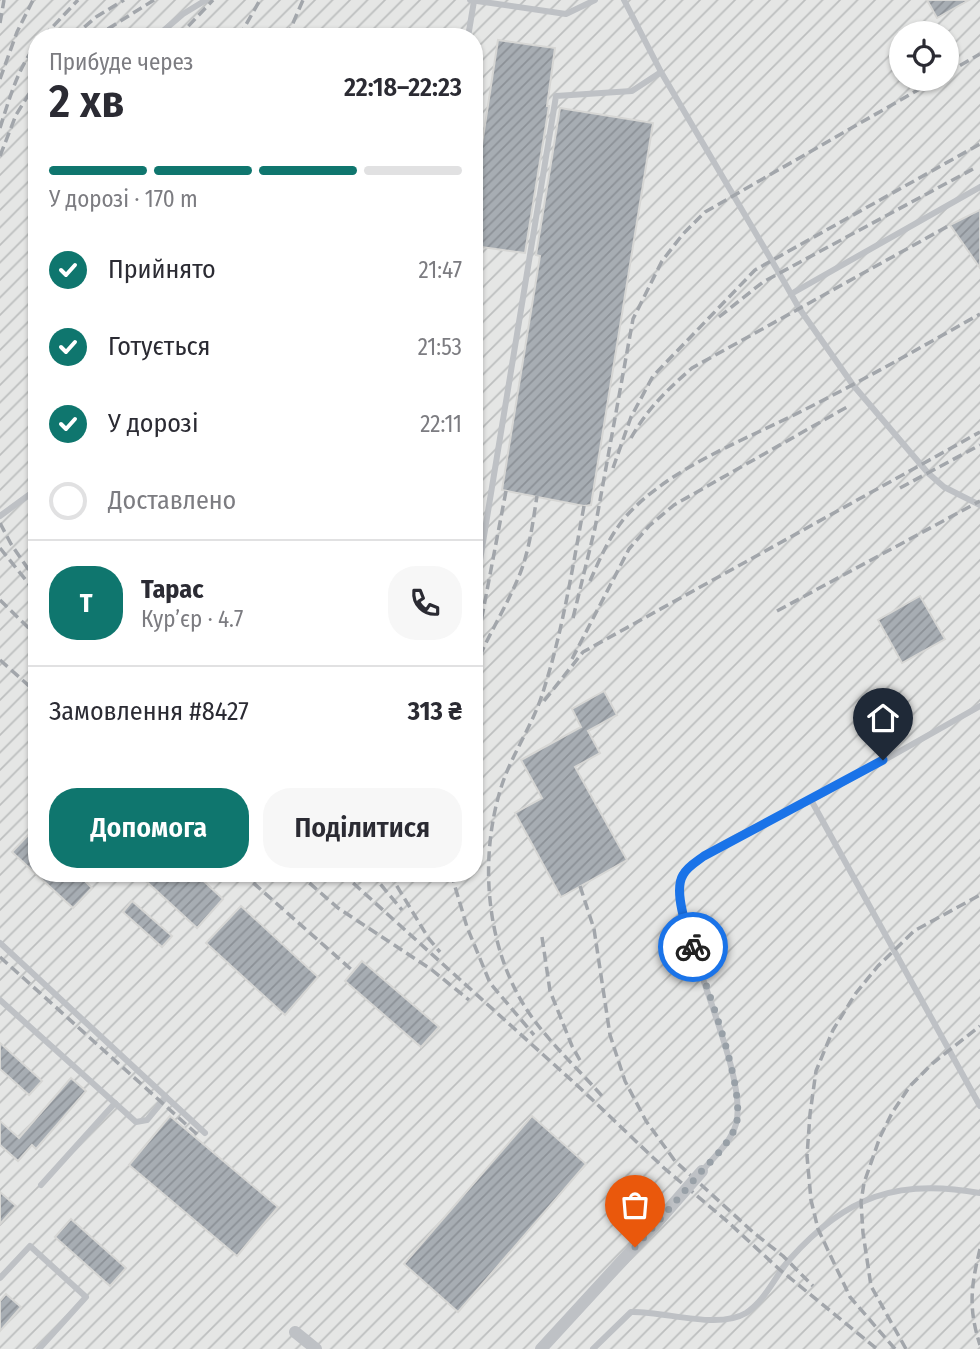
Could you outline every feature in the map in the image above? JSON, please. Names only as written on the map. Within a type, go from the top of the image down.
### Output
[{"type":"street","points":[[541,1349],[702,1171]]},
{"type":"street","points":[[295,1332],[317,1349]]},
{"type":"lane","points":[[167,28],[206,0]]},
{"type":"lane","points":[[469,28],[472,0],[566,14],[595,0]]},
{"type":"lane","points":[[624,0],[661,72],[791,294],[853,385],[928,473],[944,487],[980,505]]},
{"type":"lane","points":[[483,542],[556,96],[632,91],[661,72]]},
{"type":"lane","points":[[791,294],[980,187]]},
{"type":"lane","points":[[0,516],[28,496]]},
{"type":"lane","points":[[702,1171],[736,1126],[739,1104],[716,1016],[689,934],[678,884],[684,872],[704,856],[980,706]]},
{"type":"lane","points":[[811,800],[980,1106]]},
{"type":"lane","points":[[0,943],[205,1133]]},
{"type":"lane","points":[[0,1000],[136,1122],[147,1120],[166,1097]]},
{"type":"lane","points":[[41,1185],[116,1103]]},
{"type":"lane","points":[[593,1349],[631,1312],[650,1311],[724,1321],[747,1312],[764,1297],[788,1261],[818,1229],[861,1202],[886,1192],[916,1187],[950,1187],[980,1193]]},
{"type":"lane","points":[[0,1278],[30,1246],[86,1297],[38,1349]]},
{"type":"shaded area","points":[[0,0],[980,0],[980,1349],[0,1349]]},
{"type":"building","points":[[927,0],[969,0],[937,18]]},
{"type":"building","points":[[498,40],[555,48],[549,106],[525,253],[483,247],[483,138]]},
{"type":"building","points":[[560,108],[653,123],[591,505],[584,506],[502,490],[540,256],[536,255]]},
{"type":"building","points":[[980,210],[980,268],[950,225]]},
{"type":"building","points":[[920,596],[945,639],[902,663],[878,620]]},
{"type":"building","points":[[604,691],[617,715],[588,731],[600,753],[575,767],[627,860],[561,897],[515,813],[542,798],[521,760],[581,727],[572,709]]},
{"type":"building","points":[[28,835],[28,867],[12,852]]},
{"type":"building","points":[[45,882],[86,882],[92,888],[73,908]]},
{"type":"building","points":[[147,882],[205,882],[223,899],[197,928]]},
{"type":"building","points":[[132,901],[172,936],[162,947],[123,912]]},
{"type":"building","points":[[241,906],[318,977],[285,1015],[206,943]]},
{"type":"building","points":[[362,961],[439,1027],[421,1047],[345,981]]},
{"type":"building","points":[[0,1043],[42,1081],[29,1095],[0,1069]]},
{"type":"building","points":[[71,1078],[86,1091],[36,1149],[32,1145],[18,1161],[0,1145],[0,1121],[19,1138]]},
{"type":"building","points":[[170,1116],[278,1207],[237,1256],[129,1165]]},
{"type":"building","points":[[532,1116],[586,1164],[458,1312],[404,1264]]},
{"type":"building","points":[[0,1192],[16,1206],[0,1224]]},
{"type":"building","points":[[71,1219],[126,1268],[110,1286],[55,1237]]},
{"type":"building","points":[[6,1294],[21,1307],[0,1331],[0,1301]]},
{"type":"railway","points":[[0,23],[4,0]]},
{"type":"railway","points":[[0,79],[17,32],[33,0]]},
{"type":"railway","points":[[52,28],[78,0]]},
{"type":"railway","points":[[83,28],[124,0]]},
{"type":"railway","points":[[109,28],[154,0]]},
{"type":"railway","points":[[187,28],[213,0]]},
{"type":"railway","points":[[244,28],[260,0]]},
{"type":"railway","points":[[291,28],[303,0]]},
{"type":"railway","points":[[959,66],[980,54]]},
{"type":"railway","points":[[0,128],[19,73],[28,57]]},
{"type":"railway","points":[[573,618],[595,528],[633,319],[662,261],[705,212],[916,91]]},
{"type":"railway","points":[[0,156],[16,115],[28,96]]},
{"type":"railway","points":[[613,468],[631,417],[653,376],[755,270],[980,144]]},
{"type":"railway","points":[[719,317],[763,282],[973,169]]},
{"type":"railway","points":[[631,438],[659,400],[692,368],[950,225]]},
{"type":"railway","points":[[590,581],[619,525],[633,509],[669,480],[711,455],[844,389],[980,314]]},
{"type":"railway","points":[[572,659],[629,549],[649,526],[674,505],[847,407]]},
{"type":"railway","points":[[544,701],[583,652],[980,432]]},
{"type":"railway","points":[[900,488],[980,445]]},
{"type":"railway","points":[[483,611],[506,491]]},
{"type":"railway","points":[[483,650],[521,571],[537,496]]},
{"type":"railway","points":[[777,611],[980,501]]},
{"type":"railway","points":[[584,506],[566,603],[548,675],[536,710],[500,791],[489,849],[489,879],[491,910],[497,939],[518,995],[542,1030],[602,1096]]},
{"type":"railway","points":[[0,523],[28,569]]},
{"type":"railway","points":[[0,548],[28,583]]},
{"type":"railway","points":[[0,600],[28,627]]},
{"type":"railway","points":[[0,660],[28,685]]},
{"type":"railway","points":[[252,882],[353,971]]},
{"type":"railway","points":[[308,882],[338,908],[432,970],[469,1000]]},
{"type":"railway","points":[[352,882],[580,1088],[664,1168],[779,1269],[877,1349]]},
{"type":"railway","points":[[379,882],[402,910]]},
{"type":"railway","points":[[394,882],[429,939],[440,952]]},
{"type":"railway","points":[[454,882],[467,927],[490,983],[534,1035]]},
{"type":"railway","points":[[580,886],[594,929],[610,1035],[625,1081],[646,1121],[675,1161],[813,1286]]},
{"type":"railway","points":[[895,1349],[850,1297],[818,1229],[811,1200],[807,1156],[816,1071],[833,1030],[856,993],[878,966],[914,931],[980,895]]},
{"type":"railway","points":[[542,937],[550,991],[582,1064]]},
{"type":"railway","points":[[0,957],[199,1136]]},
{"type":"railway","points":[[906,1349],[871,1286],[863,1233],[861,1202],[864,1183],[880,1137],[910,1086],[933,1063],[980,1026]]},
{"type":"railway","points":[[980,1249],[972,1297],[980,1345]]},
{"type":"way so far","points":[[635,1247],[724,1145],[736,1126],[739,1104],[734,1083],[716,1016],[693,947]]},
{"type":"route","points":[[693,947],[678,884],[684,872],[704,856],[883,760]]}]
